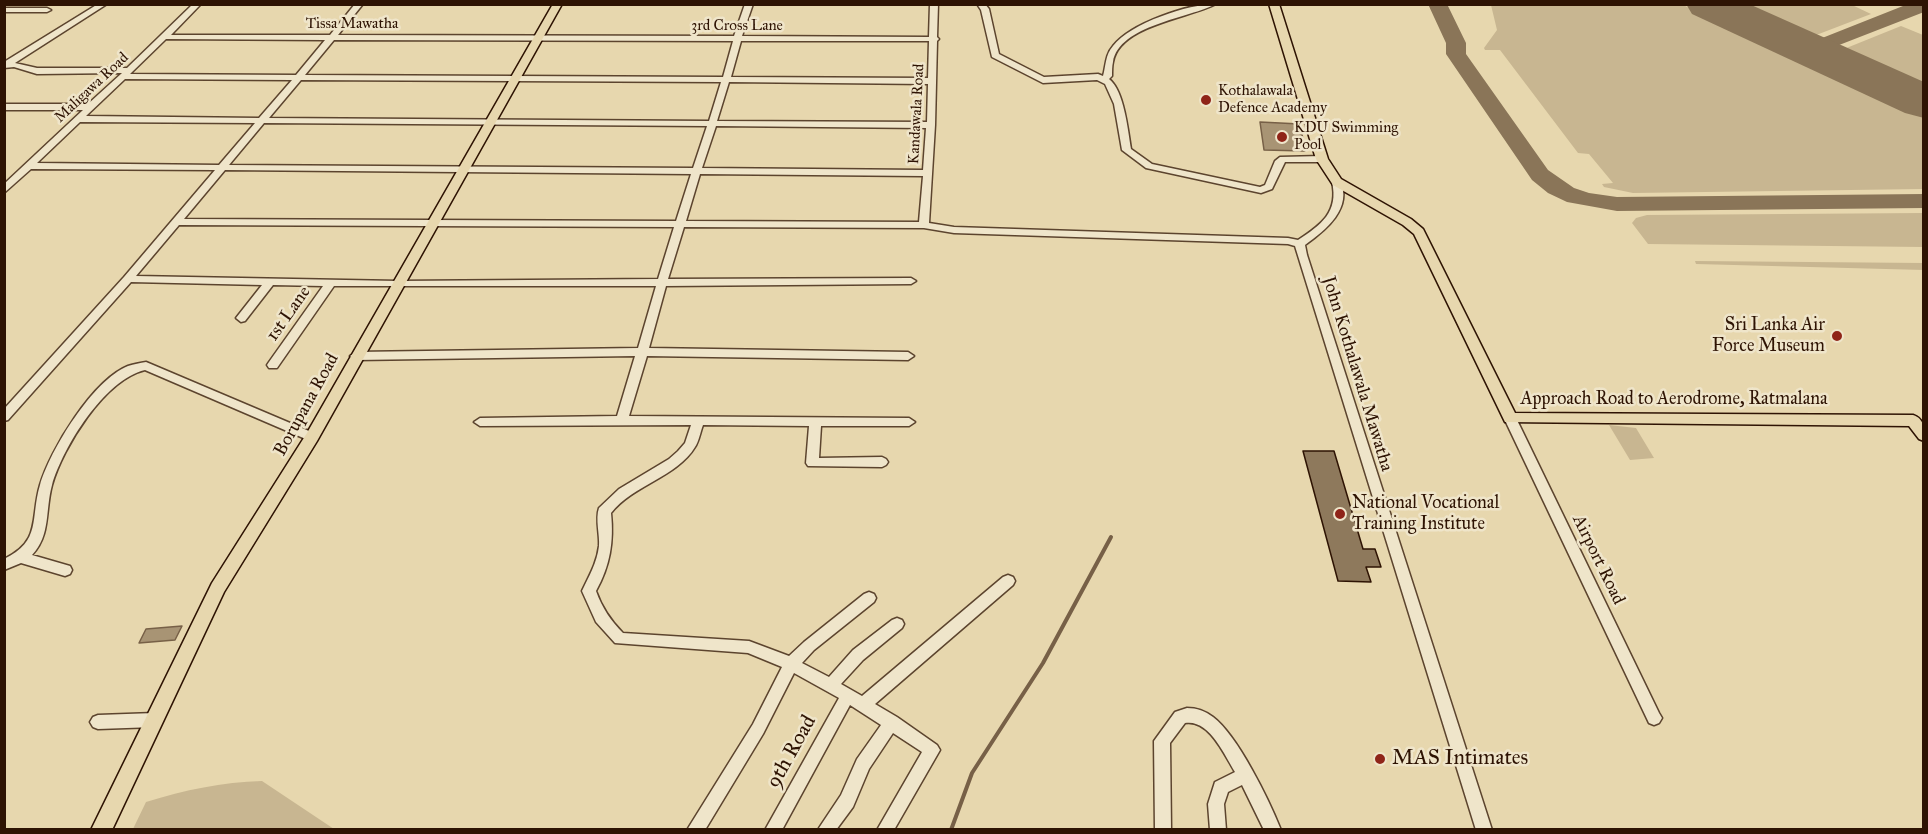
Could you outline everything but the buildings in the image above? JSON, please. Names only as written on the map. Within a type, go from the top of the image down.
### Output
[{"type":"main road","name":"Borupana Road","points":[[101,830],[218,588],[312,437],[558,4]]},
{"type":"main road","name":"Approach Road to Aerodrome, Ratmalana","points":[[1274,6],[1322,159],[1337,182],[1407,222],[1419,232],[1510,418],[1913,422],[1923,435]]},
{"type":"street","points":[[4,66],[104,4]]},
{"type":"street","name":"Maligawa Road","points":[[4,190],[198,4]]},
{"type":"street","points":[[4,417],[128,279],[335,37],[360,4]]},
{"type":"street","points":[[622,419],[645,352],[662,284],[696,170],[749,4]]},
{"type":"street","name":"Kandawala Road","points":[[924,225],[935,39],[934,4]]},
{"type":"street","points":[[980,4],[986,9],[995,55],[1043,80],[1104,79],[1112,85],[1127,150],[1149,166],[1261,190],[1269,187],[1283,159],[1322,159]]},
{"type":"street","points":[[1104,79],[1108,76],[1107,61],[1125,37],[1141,28],[1213,4]]},
{"type":"street","points":[[4,10],[47,10]]},
{"type":"street","name":"Tissa Mawatha","points":[[164,37],[539,39]]},
{"type":"street","name":"3rd Cross Lane","points":[[539,39],[935,39]]},
{"type":"street","points":[[4,66],[14,65],[38,71],[301,76],[933,81]]},
{"type":"street","points":[[4,107],[91,107]]},
{"type":"street","points":[[79,119],[931,125]]},
{"type":"street","points":[[31,166],[928,173]]},
{"type":"street","points":[[175,222],[924,225],[954,231],[1288,241],[1300,244],[1323,226],[1336,210],[1340,196],[1337,182]]},
{"type":"street","name":"John Kothalawala Mawatha","points":[[1300,244],[1355,428],[1484,830]]},
{"type":"street","points":[[128,279],[398,284],[910,281]]},
{"type":"street","points":[[241,318],[270,282]]},
{"type":"street","name":"1st Lane","points":[[273,365],[331,283]]},
{"type":"street","points":[[356,356],[645,352],[908,357]]},
{"type":"street","points":[[4,565],[19,557],[36,539],[46,483],[58,453],[98,397],[117,379],[136,367],[146,366],[312,437]]},
{"type":"street","name":"Airport Road","points":[[1510,418],[1654,718]]},
{"type":"street","points":[[480,422],[622,419],[698,422],[909,422]]},
{"type":"street","points":[[698,422],[689,446],[678,457],[619,495],[604,512],[606,530],[604,559],[601,572],[589,591],[595,608],[612,632],[620,639],[749,647],[791,664],[864,704],[932,750],[885,830]]},
{"type":"street","points":[[814,422],[810,460],[813,464],[882,462]]},
{"type":"street","points":[[19,557],[65,570]]},
{"type":"street","points":[[864,704],[1008,581]]},
{"type":"street","points":[[695,830],[758,729],[791,664],[809,646],[869,598]]},
{"type":"street","points":[[830,686],[858,655],[897,624]]},
{"type":"street","name":"9th Road","points":[[773,830],[848,695]]},
{"type":"street","points":[[1163,830],[1162,741],[1180,717],[1200,716],[1223,739],[1245,775],[1273,830]]},
{"type":"street","points":[[98,722],[155,720]]},
{"type":"street","points":[[827,828],[846,801],[863,764],[892,722]]},
{"type":"street","points":[[1218,830],[1216,804],[1221,787],[1245,775]]},
{"type":"shaded area","points":[[1491,5],[1683,5],[1923,117],[1923,189],[1633,193],[1604,187],[1602,184],[1613,183],[1589,154],[1578,153],[1500,50],[1485,50],[1484,48],[1497,30]]},
{"type":"shaded area","points":[[1738,5],[1852,5],[1871,14],[1811,37]]},
{"type":"shaded area","points":[[1901,26],[1923,35],[1923,86],[1844,51],[1844,49]]},
{"type":"shaded area","name":"KDU Swimming Pool","points":[[1260,122],[1300,124],[1305,151],[1264,150]]},
{"type":"shaded area","points":[[1923,213],[1923,247],[1648,244],[1632,223],[1636,218],[1647,215]]},
{"type":"shaded area","points":[[1695,261],[1923,263],[1924,270],[1696,264]]},
{"type":"shaded area","points":[[1609,425],[1636,428],[1654,458],[1630,460]]},
{"type":"shaded area","points":[[182,626],[175,640],[139,643],[146,629]]},
{"type":"shaded area","points":[[262,781],[334,829],[133,829],[146,802],[204,787]]},
{"type":"waterway","points":[[951,830],[972,773],[1043,663],[1111,537]]},
{"type":"taxiway","points":[[1437,4],[1456,43],[1456,54],[1540,175],[1566,193],[1596,202],[1617,204],[1924,201]]},
{"type":"taxiway","points":[[1809,50],[1924,5]]},
{"type":"runway","points":[[1709,4],[1924,102]]},
{"type":"place","name":"Kothalawala Defence Academy","points":[[1206,100]]},
{"type":"place","name":"KDU Swimming Pool","points":[[1282,137]]},
{"type":"place","name":"Sri Lanka Air Force Museum","points":[[1837,336]]},
{"type":"place","name":"National Vocational Training Institute","points":[[1340,514]]},
{"type":"place","name":"MAS Intimates","points":[[1380,759]]}]
